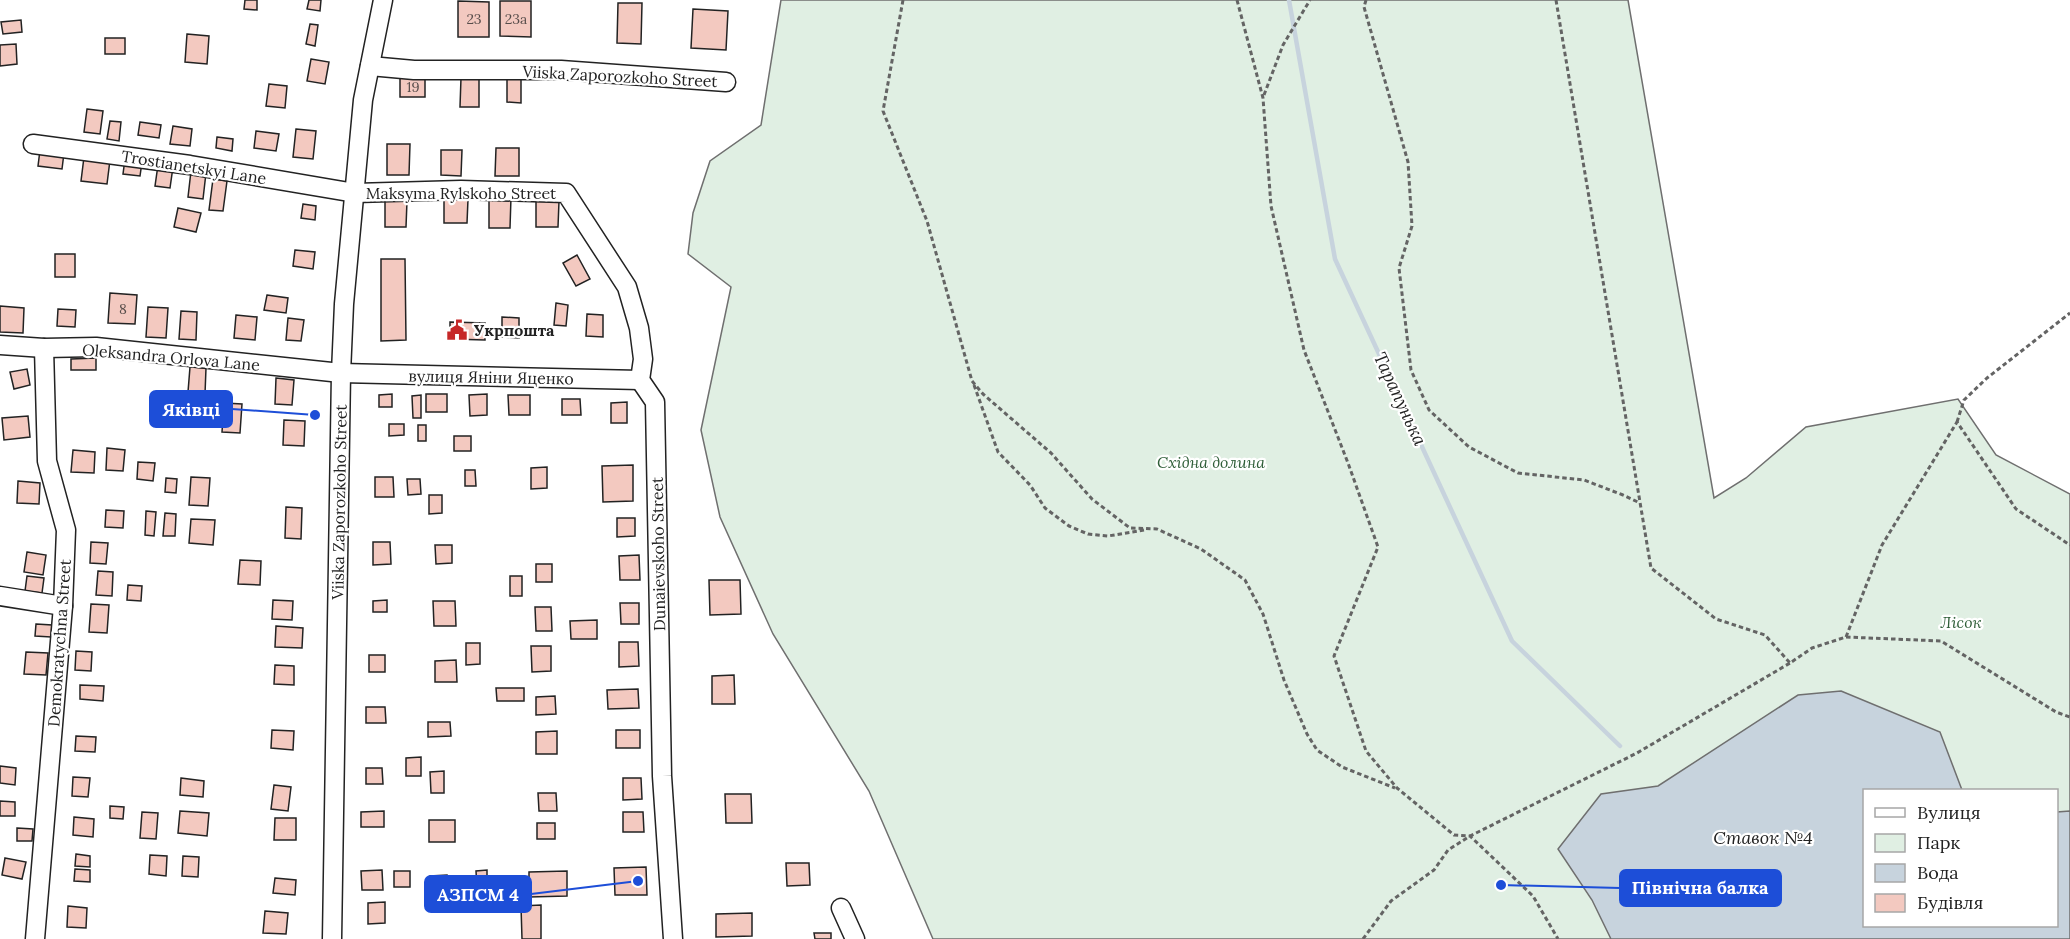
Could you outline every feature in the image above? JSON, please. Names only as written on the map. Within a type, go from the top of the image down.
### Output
[{"type":"street","name":"Viiska Zaporozkoho Street","points":[[332,939],[344,304],[363,100],[383,0]]},
{"type":"street","name":"Viiska Zaporozkoho Street","points":[[370,66],[414,70],[561,70],[726,82]]},
{"type":"street","name":"Trostianetskyi Lane","points":[[33,144],[190,165],[355,193]]},
{"type":"street","name":"Maksyma Rylskoho Street","points":[[355,193],[461,190],[566,193],[627,286],[639,328],[643,359],[640,380]]},
{"type":"street","name":"Oleksandra Orlova Lane","points":[[0,345],[96,348],[341,373]]},
{"type":"street","name":"Demokratychna Street","points":[[35,939],[63,606],[66,530],[47,461],[44,348]]},
{"type":"street","name":"вулиця Яніни Яценко","points":[[341,373],[640,380]]},
{"type":"street","name":"Dunaievskoho Street","points":[[640,380],[655,402],[662,776],[673,939]]},
{"type":"street","points":[[0,596],[63,606]]},
{"type":"street","points":[[841,908],[855,939]]},
{"type":"path","points":[[903,0],[884,111],[927,221],[972,381],[998,452],[1030,485],[1045,508],[1069,526],[1088,534],[1108,536],[1151,529]]},
{"type":"path","points":[[1238,0],[1263,98],[1271,206],[1304,350],[1378,547],[1334,656],[1366,752],[1396,788],[1454,835],[1470,836],[1533,896],[1558,939]]},
{"type":"path","points":[[1263,98],[1283,45],[1310,0]]},
{"type":"path","points":[[1366,0],[1364,7],[1408,162],[1412,226],[1399,268],[1411,370],[1429,410],[1469,447],[1518,473],[1584,480],[1640,503]]},
{"type":"path","points":[[1556,0],[1651,568],[1716,619],[1765,636],[1790,663]]},
{"type":"path","points":[[1846,637],[1882,545],[1957,422],[1964,400],[1987,378],[2070,313]]},
{"type":"path","points":[[972,381],[983,394],[1051,453],[1092,499],[1130,528],[1156,529],[1201,549],[1245,580],[1263,614],[1284,680],[1307,734],[1317,750],[1342,767],[1396,788]]},
{"type":"path","points":[[1957,422],[2016,509],[2070,545]]},
{"type":"path","points":[[1363,939],[1391,902],[1434,870],[1449,850],[1470,836],[1636,753],[1812,648],[1846,637],[1941,641],[2056,712],[2070,717]]},
{"type":"green space","name":"Східна долина","points":[[781,0],[1628,0],[1714,498],[1746,478],[1806,427],[1958,399],[1996,455],[2070,494],[2070,939],[933,939],[869,791],[773,634],[720,517],[701,430],[731,287],[688,254],[693,213],[710,161],[761,125]]},
{"type":"water","name":"Ставок №4","points":[[1841,691],[1940,732],[1962,789],[1863,789],[1863,927],[2058,927],[2058,812],[2070,811],[2070,939],[1611,939],[1592,900],[1558,849],[1601,794],[1658,786],[1798,695]]},
{"type":"building","points":[[245,0],[257,0],[257,10],[244,9]]},
{"type":"building","points":[[309,0],[321,0],[320,11],[307,9]]},
{"type":"building","points":[[458,1],[489,2],[489,37],[458,37]]},
{"type":"building","points":[[500,1],[531,1],[531,37],[500,36]]},
{"type":"building","points":[[618,3],[642,3],[641,44],[617,43]]},
{"type":"building","points":[[693,9],[728,11],[726,50],[691,48]]},
{"type":"building","points":[[21,20],[22,32],[3,34],[1,22]]},
{"type":"building","points":[[310,24],[318,25],[315,46],[306,44]]},
{"type":"building","points":[[187,34],[209,36],[207,64],[185,62]]},
{"type":"building","points":[[105,38],[125,38],[125,54],[105,54]]},
{"type":"building","points":[[16,44],[17,64],[0,66],[0,45]]},
{"type":"building","points":[[311,59],[329,62],[325,84],[307,81]]},
{"type":"building","points":[[400,76],[425,77],[425,97],[400,97]]},
{"type":"building","points":[[507,76],[521,76],[521,103],[507,102]]},
{"type":"building","points":[[461,78],[479,78],[479,107],[460,107]]},
{"type":"building","points":[[269,84],[287,86],[285,108],[266,106]]},
{"type":"building","points":[[87,109],[103,111],[100,134],[84,132]]},
{"type":"building","points":[[110,121],[121,122],[119,141],[107,139]]},
{"type":"building","points":[[140,122],[161,125],[159,138],[138,135]]},
{"type":"building","points":[[173,126],[192,129],[190,146],[170,144]]},
{"type":"building","points":[[296,129],[316,131],[313,159],[293,157]]},
{"type":"building","points":[[256,131],[279,134],[276,151],[254,148]]},
{"type":"building","points":[[217,137],[233,139],[232,151],[216,148]]},
{"type":"building","points":[[387,144],[410,144],[409,175],[387,175]]},
{"type":"building","points":[[496,148],[519,148],[519,176],[495,176]]},
{"type":"building","points":[[40,150],[64,153],[62,169],[38,166]]},
{"type":"building","points":[[441,150],[462,150],[461,176],[441,175]]},
{"type":"building","points":[[84,157],[110,160],[107,184],[81,181]]},
{"type":"building","points":[[125,159],[142,162],[140,176],[123,174]]},
{"type":"building","points":[[158,165],[173,167],[170,188],[155,186]]},
{"type":"building","points":[[191,171],[206,173],[203,199],[188,197]]},
{"type":"building","points":[[213,179],[227,181],[223,211],[209,210]]},
{"type":"building","points":[[489,196],[511,197],[510,228],[489,228]]},
{"type":"building","points":[[444,199],[468,199],[467,223],[444,223]]},
{"type":"building","points":[[385,201],[407,201],[406,227],[385,227]]},
{"type":"building","points":[[536,201],[559,201],[558,227],[536,227]]},
{"type":"building","points":[[303,204],[316,206],[315,220],[301,218]]},
{"type":"building","points":[[178,208],[201,213],[196,232],[174,227]]},
{"type":"building","points":[[295,250],[315,252],[313,269],[293,266]]},
{"type":"building","points":[[55,254],[75,254],[75,277],[55,277]]},
{"type":"building","points":[[577,255],[590,279],[576,286],[563,263]]},
{"type":"building","points":[[381,259],[405,259],[406,340],[381,341]]},
{"type":"building","points":[[110,293],[137,295],[135,324],[108,323]]},
{"type":"building","points":[[267,295],[288,298],[286,313],[264,310]]},
{"type":"building","points":[[556,303],[568,305],[566,326],[554,325]]},
{"type":"building","points":[[0,306],[24,308],[23,333],[0,332]]},
{"type":"building","points":[[148,307],[168,308],[166,338],[146,337]]},
{"type":"building","points":[[58,309],[76,310],[75,327],[57,326]]},
{"type":"building","points":[[181,311],[197,312],[196,340],[179,339]]},
{"type":"building","points":[[587,314],[603,315],[603,337],[586,336]]},
{"type":"building","points":[[236,315],[257,317],[255,340],[234,338]]},
{"type":"building","points":[[502,317],[519,318],[519,338],[502,337]]},
{"type":"building","points":[[288,318],[304,320],[301,341],[286,340]]},
{"type":"building","points":[[450,322],[485,323],[485,340],[450,339]]},
{"type":"building","points":[[96,358],[96,370],[71,370],[71,359]]},
{"type":"building","points":[[190,367],[206,368],[205,394],[188,392]]},
{"type":"building","points":[[27,369],[30,385],[14,389],[10,372]]},
{"type":"building","points":[[276,378],[294,380],[292,405],[275,404]]},
{"type":"building","points":[[392,394],[392,407],[379,407],[379,395]]},
{"type":"building","points":[[426,394],[447,394],[447,412],[426,412]]},
{"type":"building","points":[[487,394],[487,415],[470,416],[469,395]]},
{"type":"building","points":[[421,395],[421,418],[413,418],[412,396]]},
{"type":"building","points":[[508,395],[530,395],[530,415],[509,415]]},
{"type":"building","points":[[562,399],[580,399],[581,415],[562,415]]},
{"type":"building","points":[[627,402],[627,423],[611,423],[611,403]]},
{"type":"building","points":[[224,403],[242,404],[240,433],[222,432]]},
{"type":"building","points":[[28,416],[30,437],[4,440],[2,418]]},
{"type":"building","points":[[284,420],[305,421],[304,446],[283,445]]},
{"type":"building","points":[[389,424],[404,424],[404,435],[389,436]]},
{"type":"building","points":[[418,425],[426,425],[426,441],[418,441]]},
{"type":"building","points":[[454,436],[471,436],[471,451],[454,451]]},
{"type":"building","points":[[107,448],[125,450],[123,471],[106,470]]},
{"type":"building","points":[[73,450],[95,452],[94,473],[71,472]]},
{"type":"building","points":[[138,462],[155,463],[153,481],[137,479]]},
{"type":"building","points":[[633,465],[633,501],[603,502],[602,466]]},
{"type":"building","points":[[547,467],[547,488],[531,489],[531,468]]},
{"type":"building","points":[[465,470],[475,470],[476,486],[465,486]]},
{"type":"building","points":[[191,477],[210,478],[208,506],[189,505]]},
{"type":"building","points":[[375,477],[393,477],[394,497],[375,497]]},
{"type":"building","points":[[166,478],[177,479],[176,493],[165,492]]},
{"type":"building","points":[[407,479],[420,479],[421,494],[408,495]]},
{"type":"building","points":[[18,481],[40,483],[39,504],[17,503]]},
{"type":"building","points":[[429,495],[442,495],[442,513],[429,514]]},
{"type":"building","points":[[286,507],[302,508],[301,539],[285,538]]},
{"type":"building","points":[[106,510],[124,511],[123,528],[105,527]]},
{"type":"building","points":[[146,511],[156,512],[154,536],[145,535]]},
{"type":"building","points":[[165,513],[176,514],[175,536],[163,536]]},
{"type":"building","points":[[617,518],[635,518],[635,536],[617,537]]},
{"type":"building","points":[[191,519],[215,520],[213,545],[189,543]]},
{"type":"building","points":[[91,542],[108,543],[106,564],[90,563]]},
{"type":"building","points":[[373,542],[390,542],[391,564],[373,565]]},
{"type":"building","points":[[435,545],[452,545],[452,563],[436,564]]},
{"type":"building","points":[[27,552],[46,555],[43,575],[24,572]]},
{"type":"building","points":[[639,555],[640,580],[620,580],[619,556]]},
{"type":"building","points":[[240,560],[261,561],[260,585],[238,584]]},
{"type":"building","points":[[536,564],[552,564],[552,582],[536,582]]},
{"type":"building","points":[[98,571],[113,572],[112,596],[96,595]]},
{"type":"building","points":[[27,576],[44,578],[42,593],[25,591]]},
{"type":"building","points":[[510,576],[522,576],[522,596],[510,596]]},
{"type":"building","points":[[709,580],[740,580],[741,614],[710,615]]},
{"type":"building","points":[[128,585],[142,586],[141,601],[127,600]]},
{"type":"building","points":[[273,600],[293,601],[292,620],[272,619]]},
{"type":"building","points":[[387,600],[387,612],[373,612],[373,601]]},
{"type":"building","points":[[433,601],[455,601],[456,626],[434,626]]},
{"type":"building","points":[[620,603],[639,603],[639,624],[621,624]]},
{"type":"building","points":[[91,604],[109,605],[107,633],[89,632]]},
{"type":"building","points":[[535,607],[551,607],[552,631],[536,631]]},
{"type":"building","points":[[597,620],[597,639],[571,639],[570,621]]},
{"type":"building","points":[[36,624],[52,625],[51,637],[35,636]]},
{"type":"building","points":[[276,626],[303,628],[302,648],[275,647]]},
{"type":"building","points":[[619,642],[638,642],[639,666],[619,667]]},
{"type":"building","points":[[466,643],[480,643],[480,664],[466,665]]},
{"type":"building","points":[[531,646],[551,646],[551,671],[532,672]]},
{"type":"building","points":[[76,651],[92,652],[91,671],[75,670]]},
{"type":"building","points":[[26,652],[48,653],[46,675],[24,674]]},
{"type":"building","points":[[369,655],[385,655],[385,672],[369,672]]},
{"type":"building","points":[[456,660],[457,682],[435,682],[435,661]]},
{"type":"building","points":[[275,665],[294,666],[294,685],[274,684]]},
{"type":"building","points":[[734,675],[735,704],[712,704],[712,676]]},
{"type":"building","points":[[80,685],[104,686],[103,701],[80,699]]},
{"type":"building","points":[[496,688],[524,688],[524,701],[497,701]]},
{"type":"building","points":[[638,689],[639,708],[608,709],[607,690]]},
{"type":"building","points":[[555,696],[556,714],[536,715],[536,697]]},
{"type":"building","points":[[366,707],[385,707],[386,723],[366,723]]},
{"type":"building","points":[[428,722],[450,722],[451,736],[428,737]]},
{"type":"building","points":[[272,730],[294,731],[293,750],[271,748]]},
{"type":"building","points":[[616,730],[640,730],[640,748],[616,748]]},
{"type":"building","points":[[557,731],[557,754],[536,754],[536,732]]},
{"type":"building","points":[[76,736],[96,737],[95,752],[75,751]]},
{"type":"building","points":[[421,757],[421,776],[406,776],[406,758]]},
{"type":"building","points":[[0,766],[16,768],[15,785],[0,783]]},
{"type":"building","points":[[366,768],[382,768],[383,784],[366,784]]},
{"type":"building","points":[[444,771],[444,793],[431,793],[430,772]]},
{"type":"building","points":[[73,777],[90,778],[88,797],[72,796]]},
{"type":"building","points":[[181,778],[204,781],[203,797],[180,795]]},
{"type":"building","points":[[623,778],[641,778],[642,799],[623,800]]},
{"type":"building","points":[[274,785],[291,787],[288,811],[271,809]]},
{"type":"building","points":[[538,793],[556,793],[557,811],[539,811]]},
{"type":"building","points":[[725,794],[751,794],[752,823],[726,823]]},
{"type":"building","points":[[0,801],[15,802],[15,816],[0,816]]},
{"type":"building","points":[[110,806],[124,807],[123,819],[110,818]]},
{"type":"building","points":[[180,811],[209,813],[207,836],[178,833]]},
{"type":"building","points":[[384,811],[384,827],[361,827],[361,812]]},
{"type":"building","points":[[142,812],[158,813],[156,839],[140,838]]},
{"type":"building","points":[[623,812],[643,812],[644,832],[623,832]]},
{"type":"building","points":[[74,817],[94,819],[93,837],[73,835]]},
{"type":"building","points":[[275,818],[296,818],[296,840],[274,840]]},
{"type":"building","points":[[429,820],[455,820],[455,842],[429,842]]},
{"type":"building","points":[[537,823],[555,823],[555,839],[537,839]]},
{"type":"building","points":[[17,828],[33,829],[32,841],[17,841]]},
{"type":"building","points":[[76,854],[90,856],[90,867],[75,866]]},
{"type":"building","points":[[150,855],[167,856],[166,876],[149,874]]},
{"type":"building","points":[[183,856],[199,857],[198,877],[182,876]]},
{"type":"building","points":[[5,858],[26,862],[22,879],[2,875]]},
{"type":"building","points":[[786,863],[809,863],[810,885],[787,886]]},
{"type":"building","points":[[646,867],[647,895],[615,895],[614,868]]},
{"type":"building","points":[[75,869],[90,870],[90,882],[74,881]]},
{"type":"building","points":[[382,870],[383,890],[362,890],[361,871]]},
{"type":"building","points":[[487,870],[487,888],[477,888],[476,871]]},
{"type":"building","points":[[394,871],[410,871],[410,887],[394,887]]},
{"type":"building","points":[[567,871],[567,896],[529,897],[529,872]]},
{"type":"building","points":[[447,875],[447,892],[431,893],[430,876]]},
{"type":"building","points":[[275,878],[296,880],[295,895],[273,893]]},
{"type":"building","points":[[385,902],[385,923],[368,924],[368,903]]},
{"type":"building","points":[[541,905],[541,939],[522,939],[521,906]]},
{"type":"building","points":[[68,906],[87,908],[86,928],[67,927]]},
{"type":"building","points":[[265,911],[288,913],[286,934],[263,933]]},
{"type":"building","points":[[752,913],[752,936],[716,937],[716,914]]},
{"type":"building","points":[[814,933],[831,933],[831,939],[815,939]]},
{"type":"waterway","name":"Тарапунька","points":[[1289,0],[1335,259],[1512,641],[1620,746]]},
{"type":"place","name":"Укрпошта","points":[[457,330]]},
{"type":"place","name":"Яківці","points":[[315,415]]},
{"type":"place","name":"АЗПСМ 4","points":[[638,881]]},
{"type":"place","name":"Північна балка","points":[[1501,885]]},
{"type":"park label","name":"Лісок","points":[[1961,622]]}]
